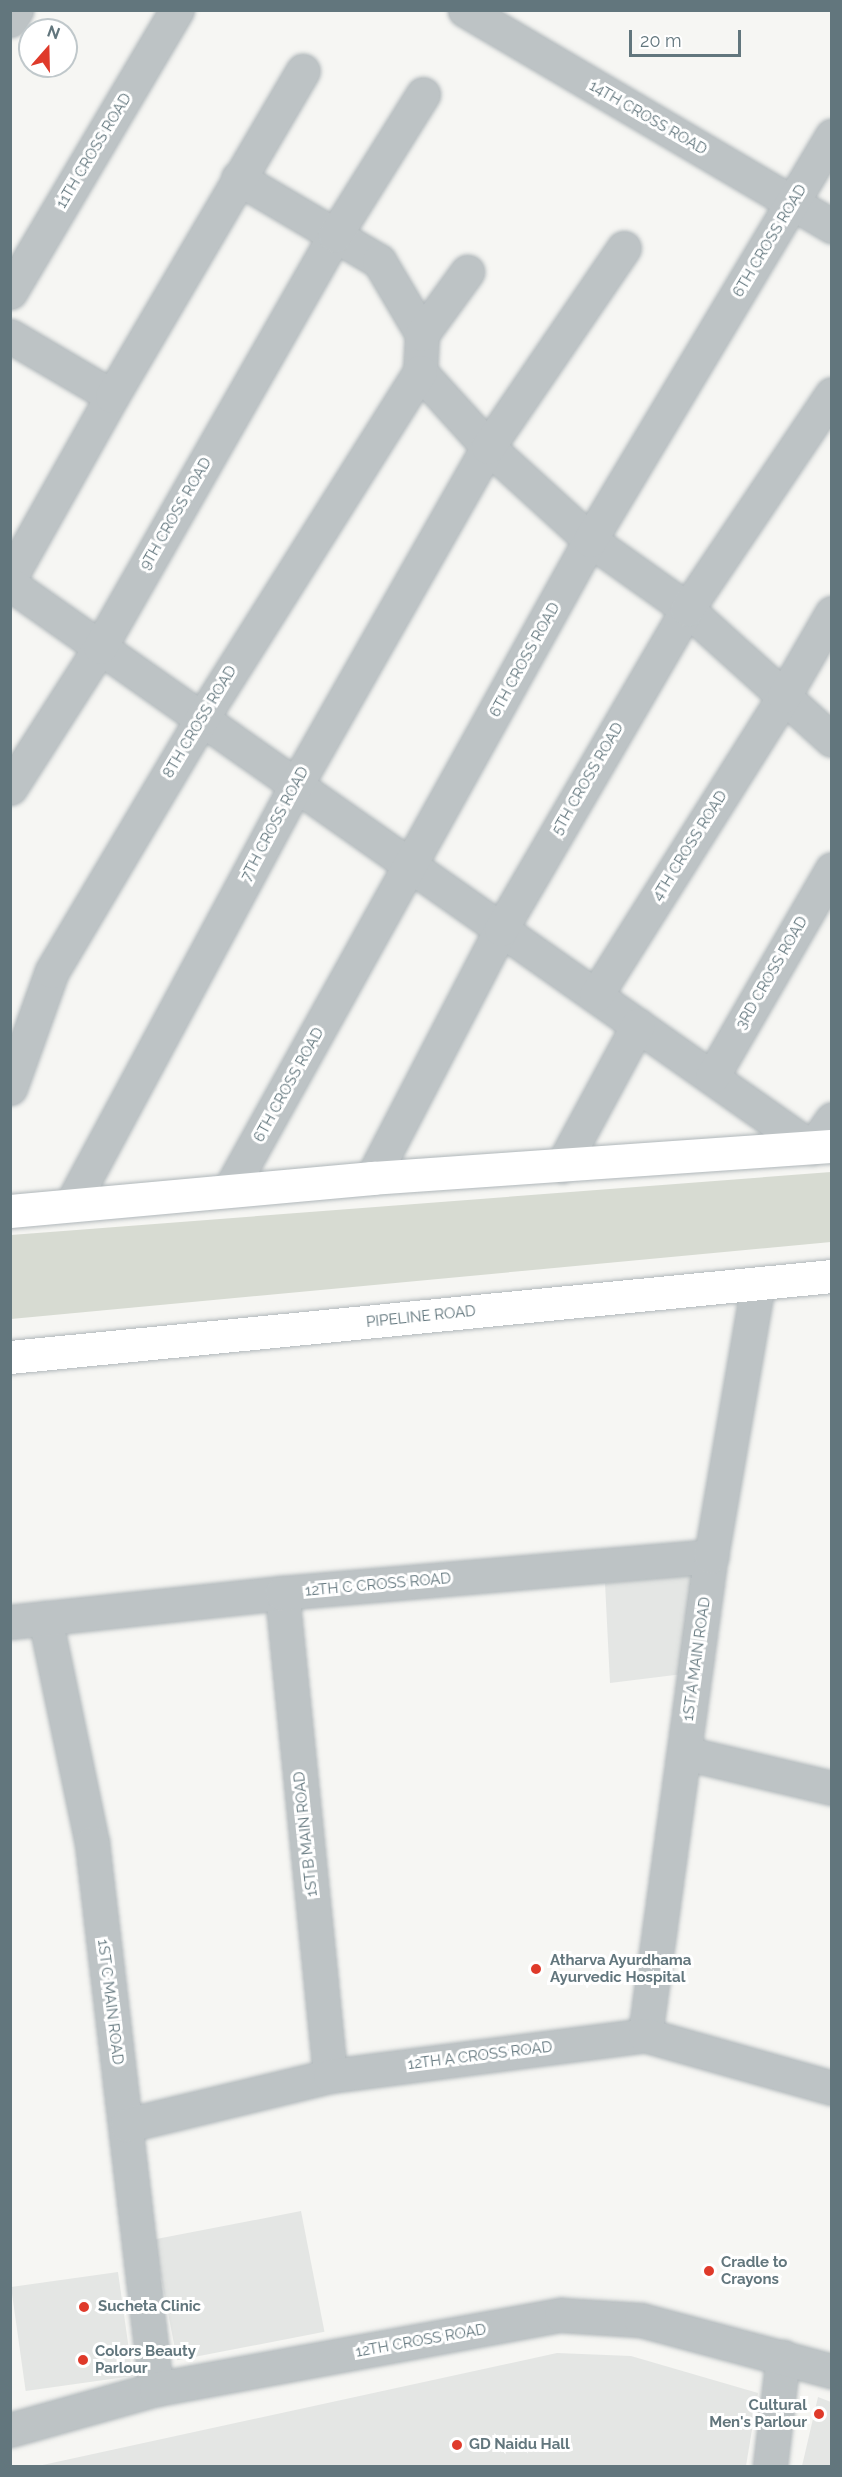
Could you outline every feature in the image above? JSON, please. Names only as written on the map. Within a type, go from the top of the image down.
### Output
[{"type":"main road","points":[[10,1210],[372,1178],[822,1147]]},
{"type":"main road","name":"PIPELINE ROAD","points":[[10,1357],[831,1276]]},
{"type":"street","points":[[10,20],[16,10]]},
{"type":"street","name":"11TH CROSS ROAD","points":[[10,292],[177,10]]},
{"type":"street","name":"14TH CROSS ROAD","points":[[465,10],[831,225]]},
{"type":"street","points":[[10,578],[238,177],[303,71]]},
{"type":"street","name":"9TH CROSS ROAD","points":[[10,788],[100,646],[335,235],[423,94]]},
{"type":"street","name":"6TH CROSS ROAD","points":[[229,1191],[590,540],[831,136]]},
{"type":"street","points":[[238,177],[378,261],[422,334]]},
{"type":"street","name":"7TH CROSS ROAD","points":[[71,1205],[296,785],[488,447],[624,248]]},
{"type":"street","points":[[466,272],[422,334],[420,372],[488,447],[590,540],[687,609],[831,740]]},
{"type":"street","points":[[10,336],[112,396]]},
{"type":"street","name":"8TH CROSS ROAD","points":[[10,1088],[52,971],[202,718],[420,372]]},
{"type":"street","name":"5TH CROSS ROAD","points":[[372,1178],[501,929],[687,609],[831,394]]},
{"type":"street","points":[[10,584],[712,1077],[822,1147],[831,1119]]},
{"type":"street","name":"4TH CROSS ROAD","points":[[596,996],[784,696],[831,613]]},
{"type":"street","name":"3RD CROSS ROAD","points":[[712,1077],[831,869]]},
{"type":"street","points":[[562,1166],[638,1025]]},
{"type":"street","name":"1ST A MAIN ROAD","points":[[645,2035],[711,1556],[758,1284]]},
{"type":"street","name":"12TH C CROSS ROAD","points":[[10,1622],[282,1593],[711,1556]]},
{"type":"street","name":"1ST B MAIN ROAD","points":[[282,1593],[330,2076]]},
{"type":"street","name":"1ST C MAIN ROAD","points":[[45,1618],[92,1843],[107,1992],[127,2125],[156,2389]]},
{"type":"street","points":[[685,1754],[831,1788]]},
{"type":"street","name":"12TH A CROSS ROAD","points":[[127,2125],[330,2076],[645,2035],[831,2088]]},
{"type":"street","name":"12TH CROSS ROAD","points":[[10,2430],[156,2389],[561,2315],[641,2320],[831,2372]]},
{"type":"street","points":[[770,2466],[783,2357]]},
{"type":"shaded area","points":[[831,1172],[831,1242],[11,1319],[11,1235]]},
{"type":"shaded area","points":[[698,1574],[683,1674],[610,1683],[605,1583]]},
{"type":"shaded area","points":[[301,2211],[324,2332],[177,2360],[154,2240]]},
{"type":"shaded area","points":[[118,2272],[133,2376],[26,2391],[11,2287]]},
{"type":"shaded area","points":[[557,2353],[631,2356],[758,2393],[746,2466],[38,2466]]},
{"type":"shaded area","points":[[818,2397],[831,2402],[831,2466],[802,2466]]},
{"type":"place","name":"Atharva Ayurdhama Ayurvedic Hospital","points":[[536,1969]]},
{"type":"place","name":"Cradle to Crayons","points":[[709,2271]]},
{"type":"place","name":"Sucheta Clinic","points":[[84,2307]]},
{"type":"place","name":"Colors Beauty Parlour","points":[[83,2360]]},
{"type":"place","name":"Cultural Men's Parlour","points":[[819,2414]]},
{"type":"place","name":"GD Naidu Hall","points":[[457,2445]]}]
